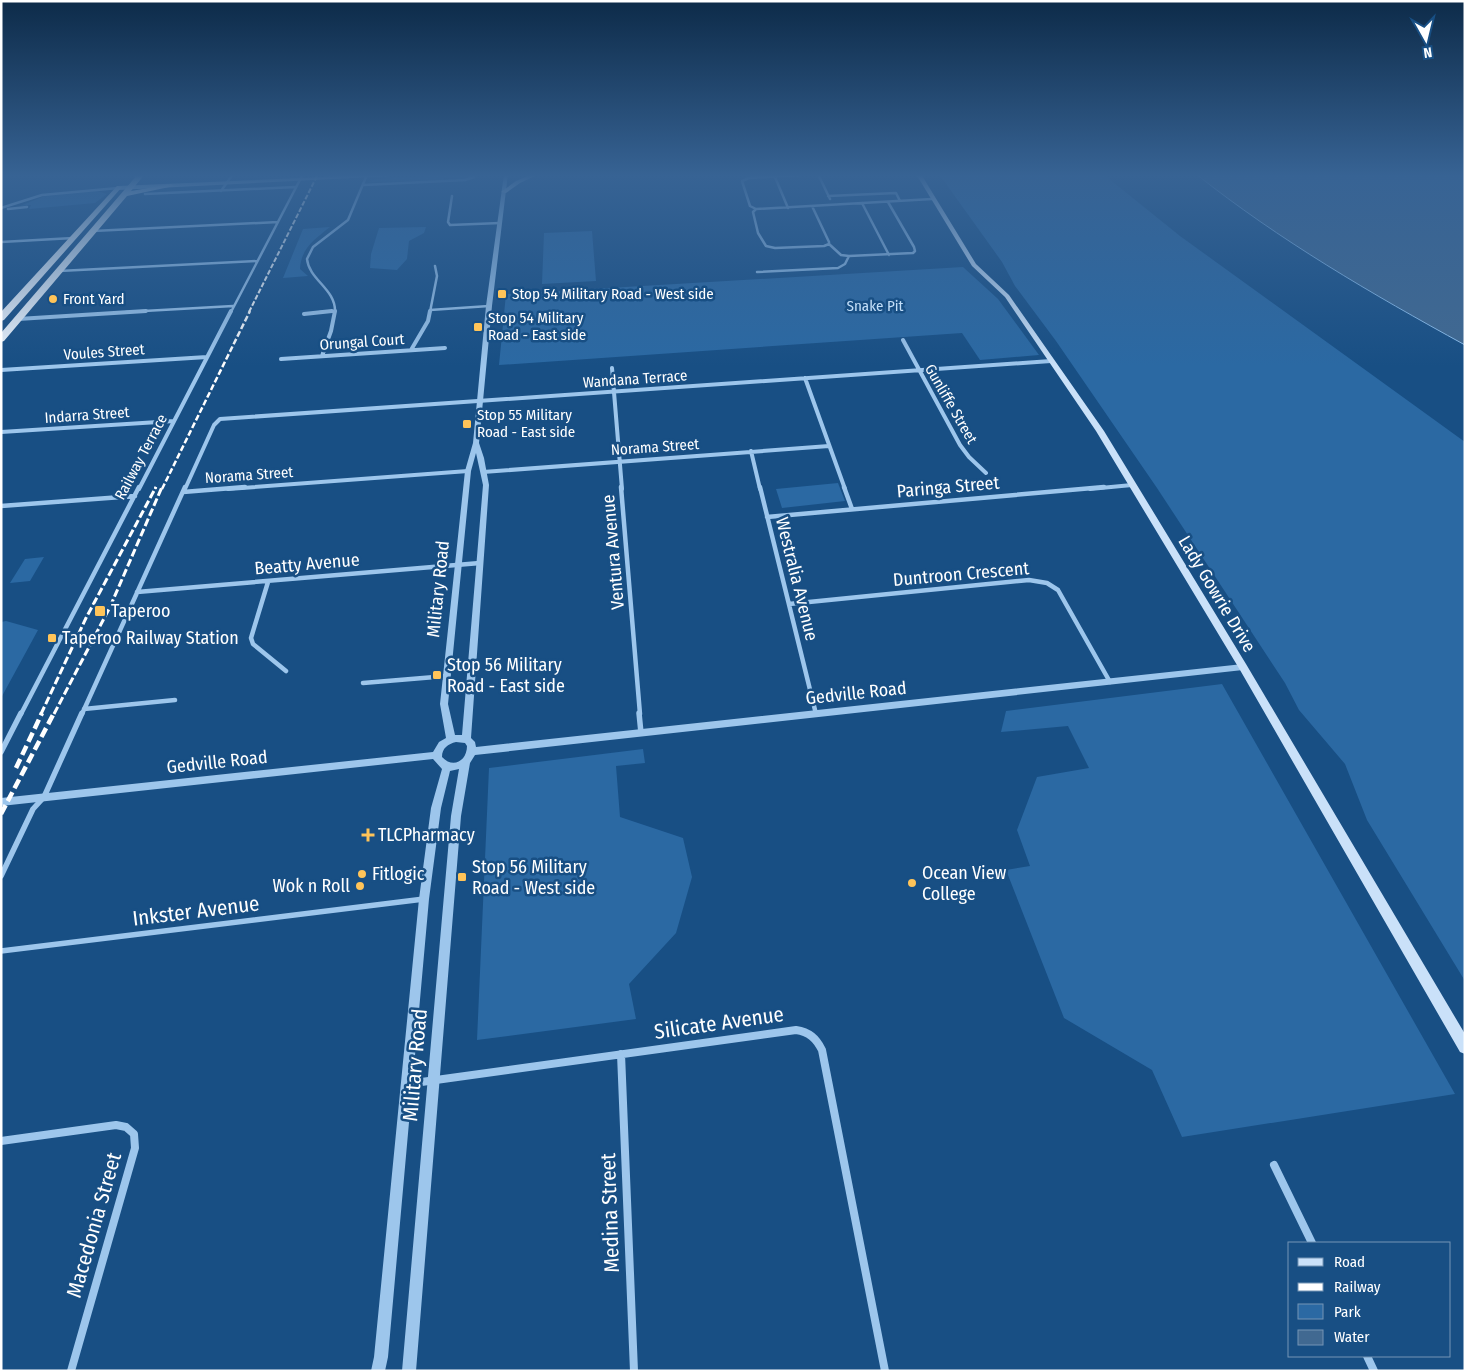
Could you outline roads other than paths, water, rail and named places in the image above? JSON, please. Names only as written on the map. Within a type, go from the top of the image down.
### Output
[{"type":"highway","points":[[1,318],[73,238]]},
{"type":"highway","points":[[1,338],[87,238]]},
{"type":"highway","points":[[55,259],[77,250]]},
{"type":"main road","name":"Lady Gowrie Drive","points":[[957,238],[974,264],[1007,296],[1100,431],[1243,667],[1465,1047]]},
{"type":"street","points":[[1,242],[73,238]]},
{"type":"street","name":"Railway Terrace","points":[[1,752],[269,238]]},
{"type":"street","points":[[322,356],[335,311],[333,298],[307,264],[307,259],[314,247],[325,238]]},
{"type":"street","name":"Military Road","points":[[451,740],[444,704],[468,471],[476,443],[489,306],[498,238]]},
{"type":"street","points":[[761,238],[763,244],[768,247],[824,246],[829,244]]},
{"type":"street","points":[[826,238],[829,244],[841,255],[849,256],[912,253],[915,251],[908,238]]},
{"type":"street","points":[[880,238],[889,255]]},
{"type":"street","points":[[757,272],[838,268],[845,264],[849,256]]},
{"type":"street","points":[[59,271],[257,260]]},
{"type":"street","points":[[411,350],[428,321],[437,276],[436,266]]},
{"type":"street","points":[[18,319],[234,306]]},
{"type":"street","points":[[430,310],[489,306]]},
{"type":"street","points":[[304,314],[335,311]]},
{"type":"street","name":"Gunliffe Street","points":[[902,340],[960,445],[968,457],[986,473]]},
{"type":"street","name":"Orungal Court","points":[[281,359],[445,348]]},
{"type":"street","name":"Voules Street","points":[[1,370],[207,357]]},
{"type":"street","name":"Wandana Terrace","points":[[183,492],[214,425],[220,419],[1051,361]]},
{"type":"street","name":"Ventura Avenue","points":[[612,368],[641,733]]},
{"type":"street","points":[[805,378],[852,509]]},
{"type":"street","name":"Indarra Street","points":[[1,432],[174,421]]},
{"type":"street","name":"Military Road","points":[[466,740],[486,484],[480,453],[476,443]]},
{"type":"street","name":"Norama Street","points":[[483,472],[829,446]]},
{"type":"street","name":"Westralia Avenue","points":[[751,451],[816,714]]},
{"type":"street","name":"Norama Street","points":[[183,492],[468,471]]},
{"type":"street","name":"Paringa Street","points":[[767,517],[1132,485]]},
{"type":"street","points":[[1,876],[31,812],[44,797],[183,492]]},
{"type":"street","points":[[1,506],[135,496]]},
{"type":"street","name":"Beatty Avenue","points":[[137,592],[480,563]]},
{"type":"street","name":"Duntroon Crescent","points":[[789,604],[1039,581],[1049,584],[1058,590],[1110,682]]},
{"type":"street","points":[[268,582],[251,638],[253,644],[286,672]]},
{"type":"street","name":"Gedville Road","points":[[473,751],[1243,667]]},
{"type":"street","points":[[363,683],[447,676]]},
{"type":"street","points":[[84,709],[175,700]]},
{"type":"street","points":[[451,740],[466,740],[472,746],[473,751],[465,762],[453,767],[439,763],[436,755],[441,745],[451,740]]},
{"type":"street","name":"Gedville Road","points":[[1,802],[436,755]]},
{"type":"street","name":"Military Road","points":[[409,1371],[456,816],[465,762]]},
{"type":"street","name":"Military Road","points":[[378,1371],[381,1357],[424,899],[436,808],[447,766]]},
{"type":"street","name":"Inkster Avenue","points":[[1,951],[424,899]]},
{"type":"street","name":"Silicate Avenue","points":[[407,1084],[796,1030],[812,1034],[822,1050],[885,1371]]},
{"type":"street","name":"Medina Street","points":[[621,1054],[634,1371]]},
{"type":"street","name":"Macedonia Street","points":[[1,1141],[116,1125],[126,1126],[132,1130],[136,1138],[135,1148],[71,1371]]},
{"type":"street","points":[[1274,1165],[1312,1242]]},
{"type":"street","points":[[1367,1357],[1374,1371]]},
{"type":"water","points":[[1284,238],[1465,238],[1465,345],[1395,306]]},
{"type":"railway","points":[[249,312],[286,238]]},
{"type":"railway","points":[[162,489],[250,311]]},
{"type":"railway","points":[[41,714],[86,618],[156,487],[155,489]]},
{"type":"railway","points":[[54,714],[110,607],[162,487]]},
{"type":"railway","points":[[16,768],[42,713]]},
{"type":"railway","points":[[1,814],[54,713]]},
{"type":"place","name":"Stop 54 Military Road - West side","points":[[502,294]]},
{"type":"place","name":"Front Yard","points":[[53,299]]},
{"type":"place","name":"Stop 54 Military Road - East side","points":[[478,327]]},
{"type":"place","name":"Stop 55 Military Road - East side","points":[[467,424]]},
{"type":"place","name":"Taperoo","points":[[100,611]]},
{"type":"place","name":"Taperoo Railway Station","points":[[52,638]]},
{"type":"place","name":"Stop 56 Military Road - East side","points":[[437,675]]},
{"type":"place","name":"TLCPharmacy","points":[[368,835]]},
{"type":"place","name":"Fitlogic","points":[[362,874]]},
{"type":"place","name":"Stop 56 Military Road - West side","points":[[462,877]]},
{"type":"place","name":"Ocean View College","points":[[912,883]]},
{"type":"place","name":"Wok n Roll","points":[[360,886]]},
{"type":"park label","name":"Snake Pit","points":[[875,306]]}]
